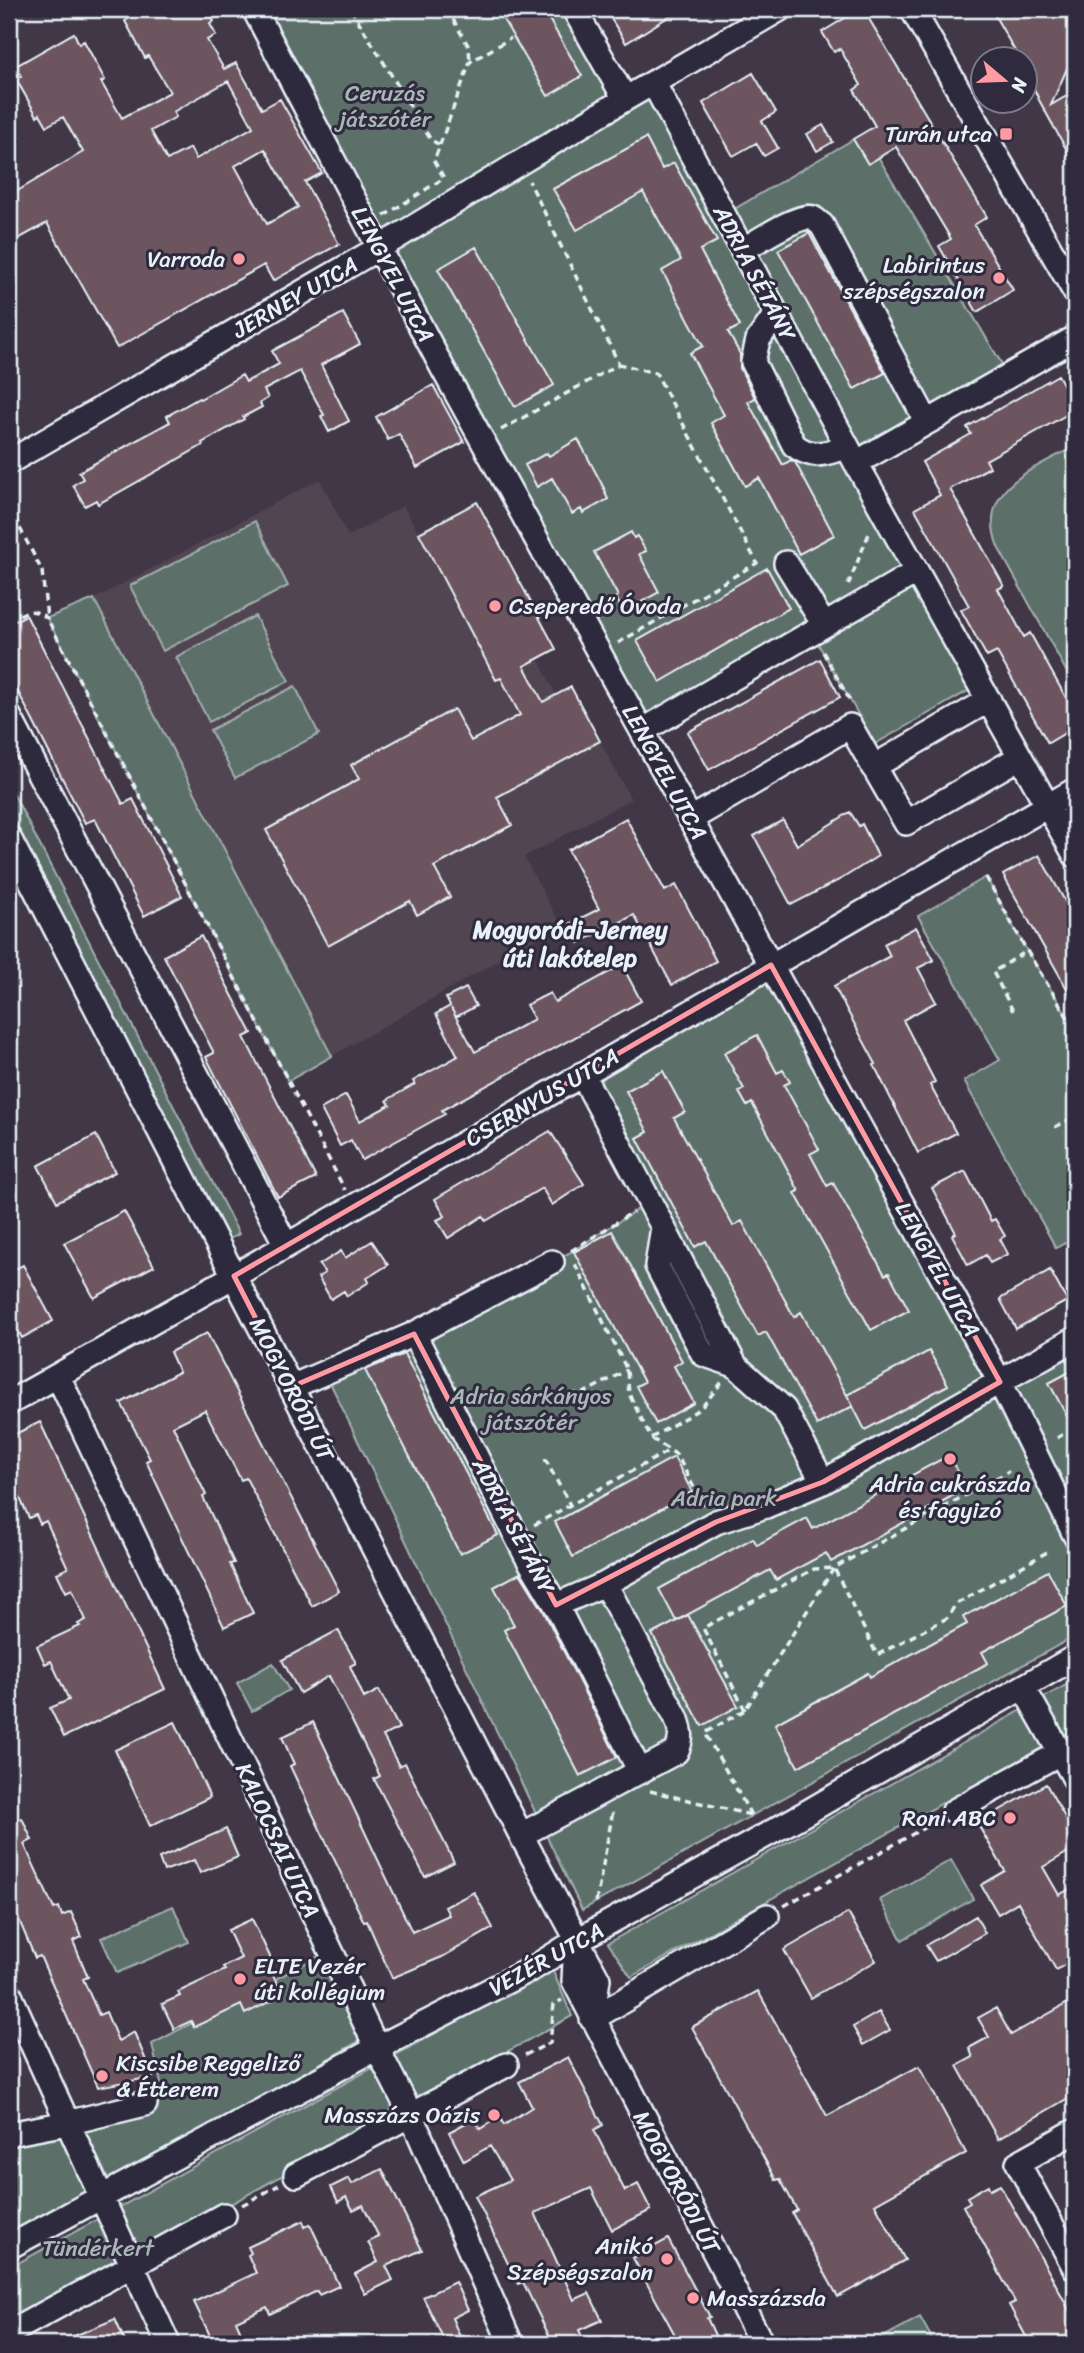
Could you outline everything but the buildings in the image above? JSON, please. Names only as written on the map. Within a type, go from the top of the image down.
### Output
[{"type":"street","name":"LENGYEL UTCA","points":[[254,9],[482,440],[1000,1382],[1075,1535]]},
{"type":"street","points":[[574,9],[625,99]]},
{"type":"street","name":"JERNEY UTCA","points":[[9,462],[379,248],[654,84],[755,15],[780,9]]},
{"type":"street","points":[[912,9],[1070,268],[1075,292]]},
{"type":"street","name":"ADRIA SÉTÁNY","points":[[654,84],[852,455],[1075,855]]},
{"type":"street","points":[[743,250],[805,216],[814,218],[822,225],[927,422]]},
{"type":"street","points":[[776,314],[758,340],[753,362],[794,445],[805,454],[852,455],[927,422],[1075,338]]},
{"type":"street","points":[[786,563],[823,625]]},
{"type":"street","points":[[642,730],[916,572]]},
{"type":"street","points":[[873,767],[989,700]]},
{"type":"street","points":[[9,716],[286,1245]]},
{"type":"street","points":[[691,819],[850,726],[905,823],[1020,757]]},
{"type":"street","name":"CSERNYUS UTCA","points":[[9,1403],[1075,790]]},
{"type":"street","name":"MOGYORÓDI ÚT","points":[[9,838],[576,1941],[573,1981],[761,2344]]},
{"type":"street","points":[[582,1074],[663,1227],[657,1266],[703,1354],[735,1365],[784,1409],[823,1482]]},
{"type":"street","points":[[291,1387],[414,1334],[561,1257]]},
{"type":"street","name":"ADRIA SÉTÁNY","points":[[414,1334],[640,1772]]},
{"type":"street","name":"ADRIA SÉTÁNY","points":[[556,1605],[605,1584],[713,1524],[823,1482],[1075,1339]]},
{"type":"street","name":"KALOCSAI UTCA","points":[[58,1377],[410,2113],[511,2344]]},
{"type":"street","points":[[521,1835],[676,1752],[680,1745],[682,1732],[677,1717],[605,1584]]},
{"type":"street","name":"VEZÉR UTCA","points":[[9,2246],[377,2048],[535,1968],[576,1941],[804,1814],[1075,1657]]},
{"type":"street","points":[[1023,1687],[1075,1779]]},
{"type":"street","points":[[954,1811],[1060,1753]]},
{"type":"street","points":[[592,2019],[767,1916]]},
{"type":"street","points":[[9,1993],[168,2344]]},
{"type":"street","points":[[296,2175],[506,2065]]},
{"type":"street","points":[[9,2134],[145,2104]]},
{"type":"street","points":[[1075,2131],[1018,2163],[1075,2267]]},
{"type":"street","points":[[9,2333],[224,2215]]},
{"type":"path","points":[[351,9],[431,140],[440,145]]},
{"type":"path","points":[[368,226],[444,178],[434,161],[470,62],[469,47],[447,9]]},
{"type":"path","points":[[470,62],[511,38]]},
{"type":"path","points":[[520,164],[619,364]]},
{"type":"path","points":[[482,440],[619,364],[656,373],[757,563],[600,653]]},
{"type":"path","points":[[850,726],[849,699],[823,625],[880,506]]},
{"type":"path","points":[[9,508],[42,571],[47,618],[354,1206]]},
{"type":"path","points":[[9,621],[29,610],[47,618]]},
{"type":"path","points":[[986,877],[1075,1029]]},
{"type":"path","points":[[1013,1011],[993,972],[1027,951]]},
{"type":"path","points":[[1055,1127],[1075,1117]]},
{"type":"path","points":[[649,1201],[561,1257],[626,1370],[629,1394],[651,1438],[677,1455],[713,1524]]},
{"type":"path","points":[[651,1438],[701,1408],[735,1365]]},
{"type":"path","points":[[570,1394],[584,1393],[626,1370]]},
{"type":"path","points":[[1057,1438],[1075,1427]]},
{"type":"path","points":[[516,1535],[670,1450]]},
{"type":"path","points":[[545,1460],[570,1505]]},
{"type":"path","points":[[596,1902],[619,1784],[751,1815],[705,1733],[745,1710],[834,1569],[1009,1471]]},
{"type":"path","points":[[834,1569],[877,1655],[947,1618],[956,1604],[1049,1551]]},
{"type":"path","points":[[745,1710],[703,1628],[814,1569],[834,1569]]},
{"type":"path","points":[[767,1916],[954,1811]]},
{"type":"path","points":[[224,2215],[296,2175]]},
{"type":"highlighted area","points":[[771,965],[1000,1382],[823,1482],[716,1522],[556,1605],[414,1334],[291,1387],[234,1276]]},
{"type":"shaded area","points":[[320,479],[348,536],[403,506],[419,533],[477,502],[556,649],[538,659],[556,694],[571,687],[631,799],[524,857],[561,925],[332,1056],[94,599]]},
{"type":"green space","name":"Ceruzás játszótér","points":[[254,9],[573,9],[625,99],[654,84],[724,215],[864,133],[1009,376],[857,462],[980,684],[875,744],[812,633],[642,731]]},
{"type":"green space","points":[[1075,446],[1075,687],[998,547],[993,526],[994,509],[1001,495],[1012,483]]},
{"type":"green space","points":[[255,521],[288,586],[163,651],[130,586]]},
{"type":"green space","points":[[94,599],[332,1056],[288,1081],[47,618]]},
{"type":"green space","points":[[255,616],[289,681],[209,722],[176,657]]},
{"type":"green space","points":[[295,686],[319,734],[235,778],[210,730]]},
{"type":"green space","points":[[9,785],[239,1234],[222,1243],[9,826]]},
{"type":"green space","points":[[986,877],[1027,951],[1075,1028],[1075,1237],[1056,1248],[964,1081],[1000,1060],[918,916]]},
{"type":"green space","name":"Adria park","points":[[771,965],[1000,1382],[1075,1340],[1075,1636],[582,1910],[325,1372],[414,1334],[569,1253],[649,1202],[582,1074]]},
{"type":"green space","points":[[273,1663],[289,1690],[252,1711],[237,1683]]},
{"type":"green space","points":[[1075,1680],[1075,1729],[631,1977],[608,1943]]},
{"type":"green space","points":[[951,1860],[973,1899],[902,1940],[880,1900]]},
{"type":"green space","points":[[173,1906],[189,1942],[117,1973],[101,1938]]},
{"type":"green space","points":[[321,1955],[359,2041],[9,2241],[9,2125],[79,2109],[161,2084],[152,2044]]},
{"type":"green space","name":"Tündérkert","points":[[552,1969],[572,2016],[9,2326],[9,2268]]},
{"type":"green space","points":[[920,2317],[935,2344],[878,2344],[876,2341]]},
{"type":"place","name":"Turán utca","points":[[1006,134]]},
{"type":"place","name":"Varroda","points":[[239,259]]},
{"type":"place","name":"Labirintus szépségszalon","points":[[999,278]]},
{"type":"place","name":"Cseperedő Óvoda","points":[[495,606]]},
{"type":"place","name":"Adria cukrászda és fagyizó","points":[[950,1459]]},
{"type":"place","name":"Roni ABC","points":[[1010,1818]]},
{"type":"place","name":"ELTE Vezér úti kollégium","points":[[240,1979]]},
{"type":"place","name":"Kiscsibe Reggeliző & Étterem","points":[[102,2076]]},
{"type":"place","name":"Masszázs Oázis","points":[[494,2115]]},
{"type":"place","name":"Anikó Szépségszalon","points":[[667,2259]]},
{"type":"place","name":"Masszázsda","points":[[693,2298]]},
{"type":"district","name":"Mogyoródi–Jerney úti lakótelep","points":[[570,944]]},
{"type":"park label","name":"Adria sárkányos játszótér","points":[[531,1409]]}]
